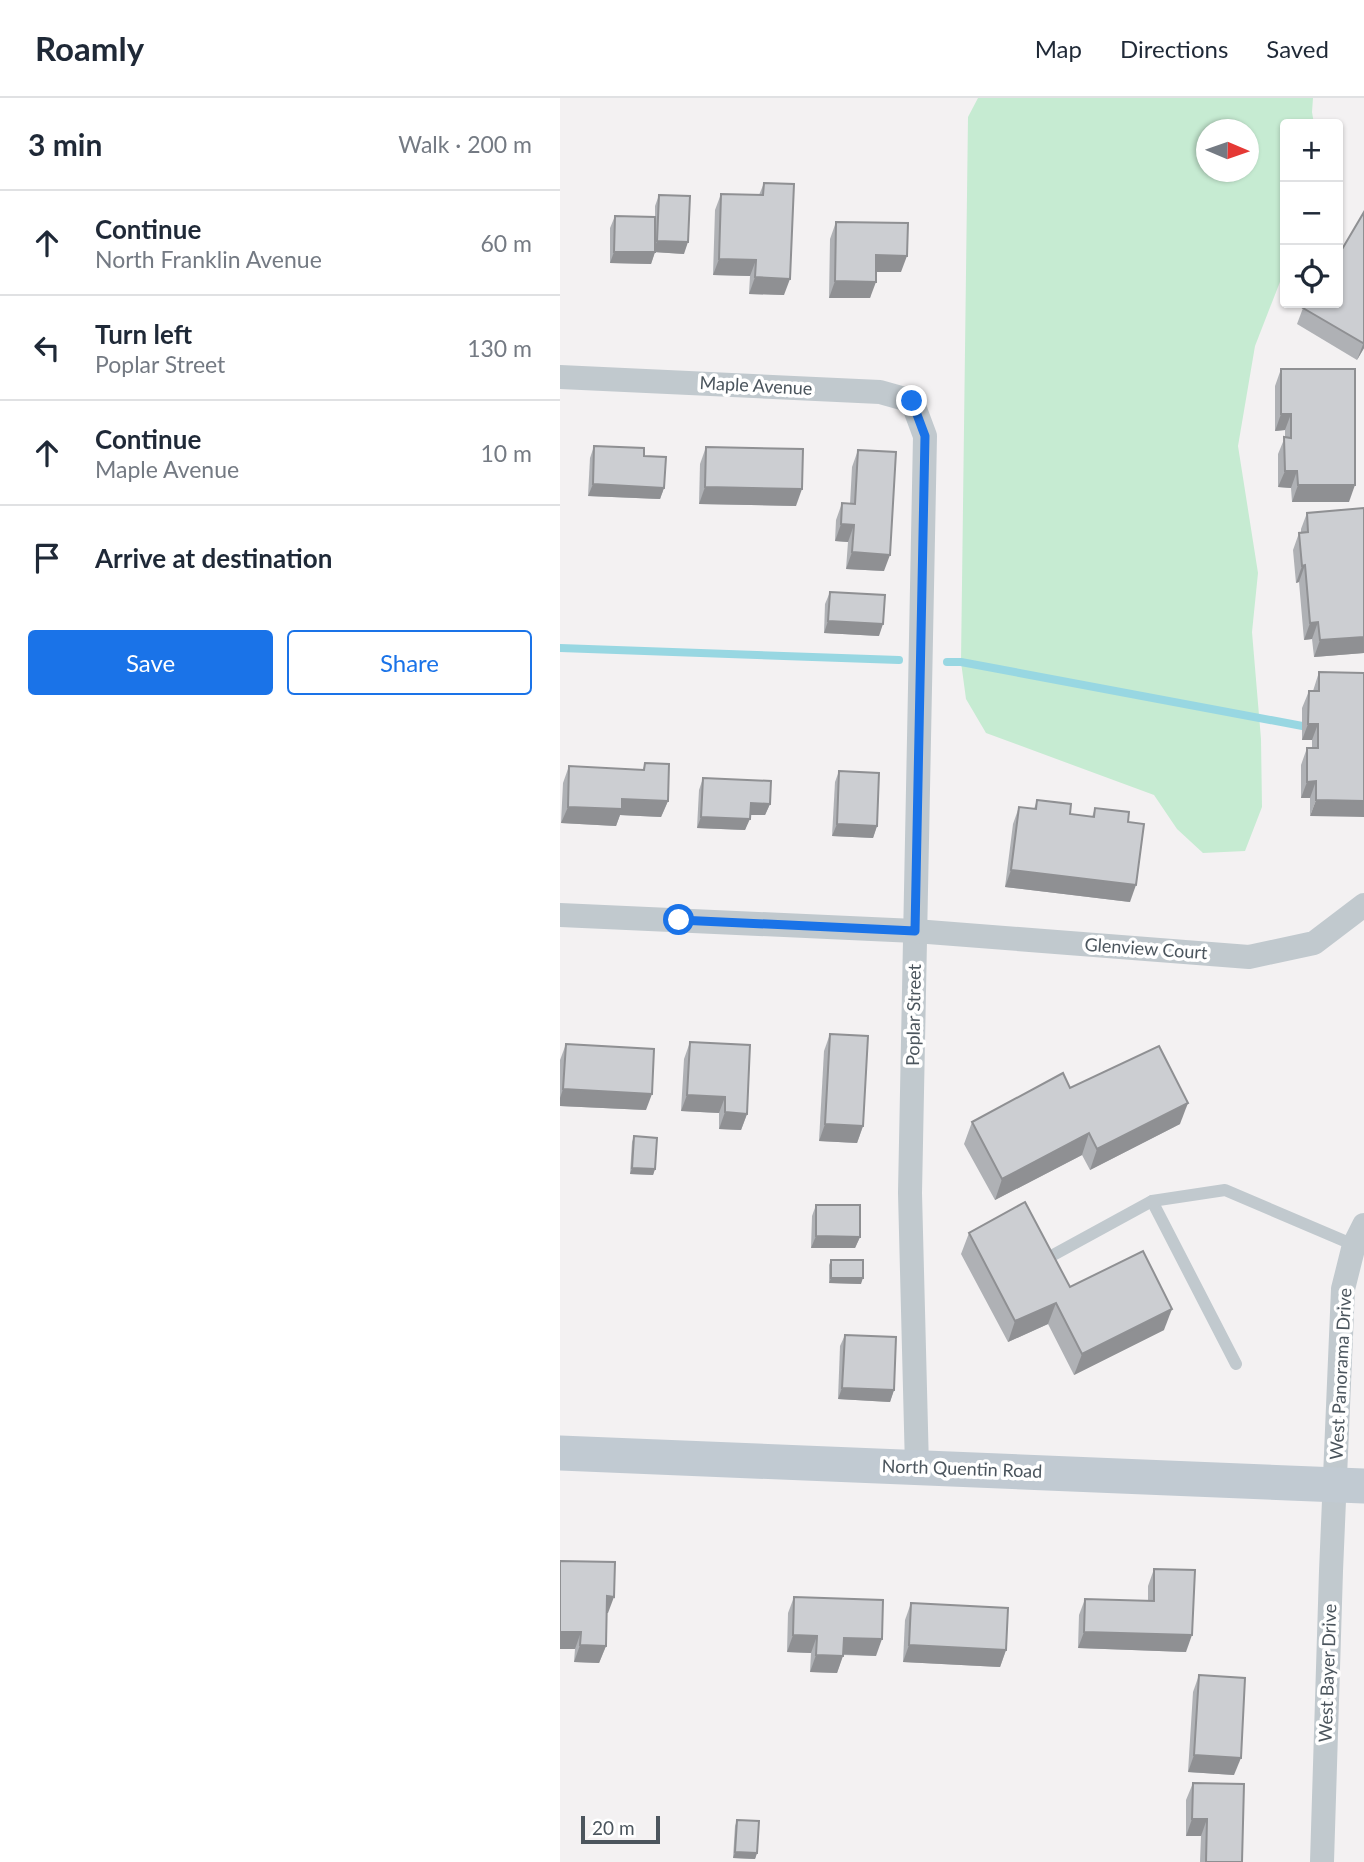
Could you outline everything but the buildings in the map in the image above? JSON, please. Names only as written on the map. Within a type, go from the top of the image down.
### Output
[{"type":"main road","name":"North Quentin Road","points":[[560,1453],[1349,1485]]},
{"type":"street","name":"Maple Avenue","points":[[560,377],[880,392],[912,401],[925,436]]},
{"type":"street","name":"Poplar Street","points":[[917,1467],[910,1193],[925,436]]},
{"type":"street","name":"Glenview Court","points":[[560,915],[915,931],[1249,957],[1314,943],[1364,905]]},
{"type":"street","name":"West Panorama Drive","points":[[1349,1485],[1343,1289],[1359,1235]]},
{"type":"street","name":"West Bayer Drive","points":[[1322,1862],[1349,1485]]},
{"type":"lane","points":[[1055,1254],[1153,1200],[1225,1190],[1359,1235]]},
{"type":"lane","points":[[1153,1200],[1236,1364]]},
{"type":"green space","points":[[978,98],[1313,98],[1313,119],[1280,119],[1280,282],[1255,346],[1238,446],[1258,573],[1252,632],[1261,739],[1262,807],[1245,851],[1203,853],[1177,829],[1154,795],[986,733],[966,699],[961,662],[968,117]]},
{"type":"waterway","points":[[560,648],[899,660]]},
{"type":"waterway","points":[[947,662],[961,662],[1313,728]]},
{"type":"route","points":[[679,920],[915,931],[925,436],[912,401]]}]
